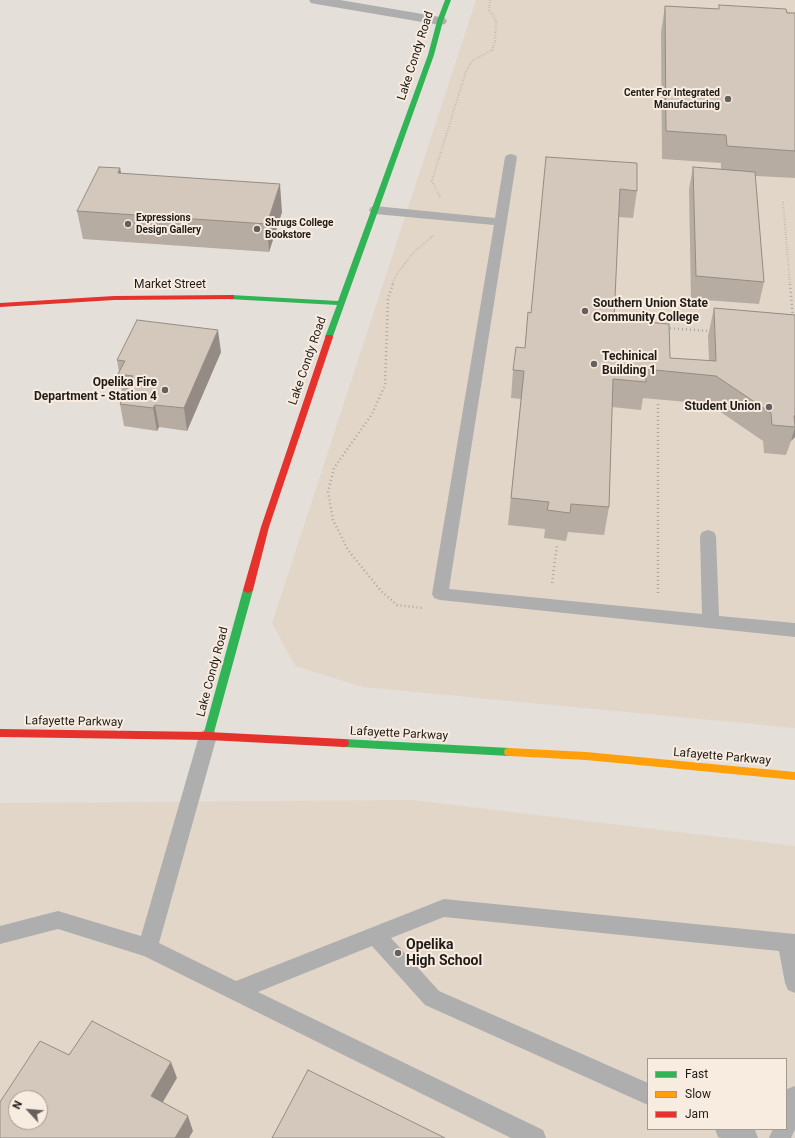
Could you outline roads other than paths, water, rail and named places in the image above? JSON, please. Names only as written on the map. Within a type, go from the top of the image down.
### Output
[{"type":"main road","name":"Lake Condy Road","points":[[208,736],[265,527],[341,303],[431,55],[448,0]]},
{"type":"main road","name":"Market Street","points":[[0,305],[114,298],[229,297],[341,303]]},
{"type":"main road","name":"Lafayette Parkway","points":[[0,733],[208,736],[586,756],[795,776]]},
{"type":"street","points":[[316,0],[440,22]]},
{"type":"lane","points":[[511,157],[440,594],[795,630]]},
{"type":"lane","points":[[375,210],[501,222]]},
{"type":"lane","points":[[708,536],[711,622]]},
{"type":"lane","points":[[148,948],[208,736]]},
{"type":"lane","points":[[235,991],[444,908],[791,942],[795,983]]},
{"type":"lane","points":[[0,935],[58,920],[148,948],[535,1138]]},
{"type":"lane","points":[[375,935],[432,998],[647,1094]]},
{"type":"lane","points":[[787,1119],[795,1097]]},
{"type":"lane","points":[[728,1130],[746,1138]]},
{"type":"place","name":"Center For Integrated Manufacturing","points":[[728,99]]},
{"type":"place","name":"Expressions Design Gallery","points":[[128,224]]},
{"type":"place","name":"Shrugs College Bookstore","points":[[257,229]]},
{"type":"place","name":"Southern Union State Community College","points":[[585,311]]},
{"type":"place","name":"Techinical Building 1","points":[[594,364]]},
{"type":"place","name":"Opelika Fire Department - Station 4","points":[[165,390]]},
{"type":"place","name":"Student Union","points":[[769,407]]},
{"type":"place","name":"Opelika High School","points":[[398,953]]}]
